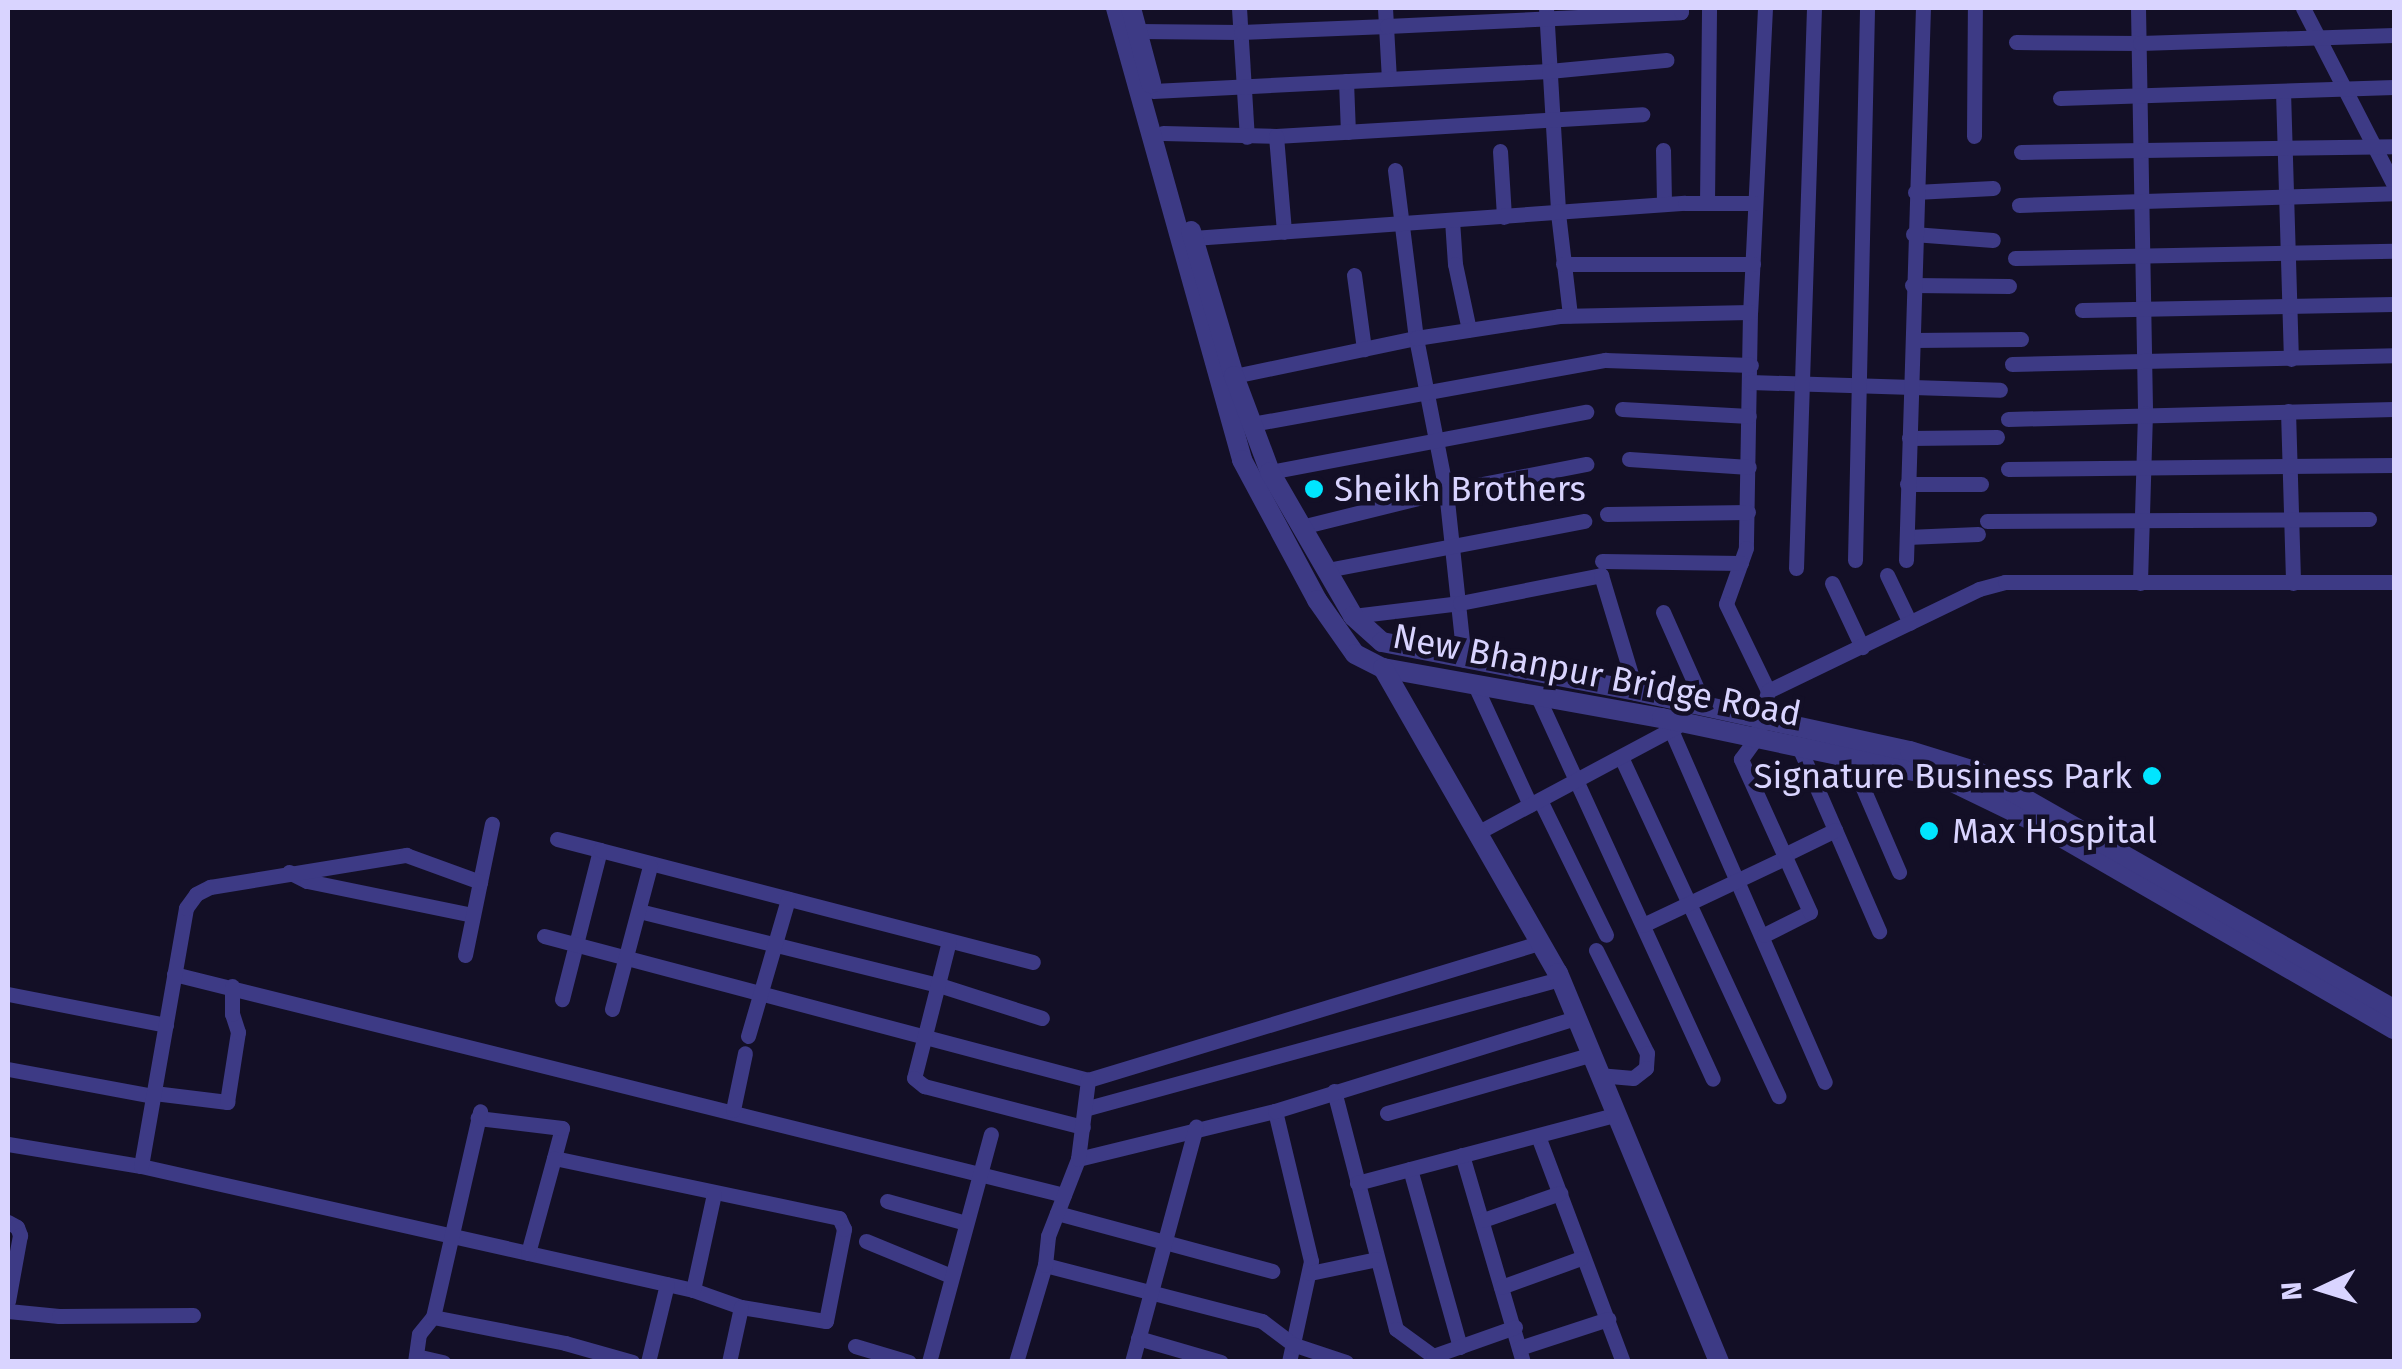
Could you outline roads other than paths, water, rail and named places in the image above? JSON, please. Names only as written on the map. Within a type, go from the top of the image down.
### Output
[{"type":"street","name":"New Bhanpur Bridge Road","points":[[1116,8],[1242,460],[1343,640],[1355,654],[1383,668],[1537,695],[1676,726],[1759,728],[1910,751],[1978,772],[2394,1029]]},
{"type":"street","name":"New Bhanpur Bridge Road","points":[[1131,8],[1234,376],[1270,472],[1353,616],[1382,642],[1705,706],[1799,747],[1948,780],[2166,886],[2394,1008]]},
{"type":"street","points":[[1239,8],[1247,137]]},
{"type":"street","points":[[1385,8],[1389,79]]},
{"type":"street","points":[[1137,31],[1240,32],[1387,26],[1546,12],[1681,12],[1681,8]]},
{"type":"street","points":[[1708,203],[1709,8]]},
{"type":"street","points":[[1764,8],[1750,312],[1748,512],[1741,563],[1726,604],[1768,691],[1759,728],[1741,759],[1810,912],[1764,935]]},
{"type":"street","points":[[1796,568],[1814,8]]},
{"type":"street","points":[[1855,560],[1867,8]]},
{"type":"street","points":[[1906,560],[1913,234],[1923,8]]},
{"type":"street","points":[[1974,136],[1975,8]]},
{"type":"street","points":[[2138,8],[2146,413],[2141,468],[2140,583]]},
{"type":"street","points":[[2303,8],[2394,185]]},
{"type":"street","points":[[1546,12],[1556,122],[1558,212],[1570,315]]},
{"type":"street","points":[[2016,42],[2140,44],[2394,35]]},
{"type":"street","points":[[1153,91],[1549,71],[1666,60]]},
{"type":"street","points":[[1346,81],[1348,132]]},
{"type":"street","points":[[2060,98],[2394,87]]},
{"type":"street","points":[[2283,91],[2291,360]]},
{"type":"street","points":[[1163,133],[1276,136],[1642,114]]},
{"type":"street","points":[[1276,136],[1284,232]]},
{"type":"street","points":[[2021,152],[2394,146]]},
{"type":"street","points":[[1500,150],[1504,216]]},
{"type":"street","points":[[1663,150],[1664,204]]},
{"type":"street","points":[[1395,170],[1416,338],[1446,491],[1464,660]]},
{"type":"street","points":[[1915,192],[1993,188]]},
{"type":"street","points":[[2019,205],[2394,193]]},
{"type":"street","points":[[1193,238],[1664,204],[1754,203]]},
{"type":"street","points":[[1452,220],[1469,330]]},
{"type":"street","points":[[1913,234],[1993,240]]},
{"type":"street","points":[[2015,258],[2394,252]]},
{"type":"street","points":[[1563,264],[1753,264]]},
{"type":"street","points":[[1354,275],[1364,349]]},
{"type":"street","points":[[1912,286],[2009,286]]},
{"type":"street","points":[[2082,310],[2394,304]]},
{"type":"street","points":[[1234,376],[1416,338],[1570,315],[1750,312]]},
{"type":"street","points":[[1912,340],[2020,339]]},
{"type":"street","points":[[2012,364],[2394,355]]},
{"type":"street","points":[[1252,424],[1605,360],[1750,373],[1804,386],[2000,390]]},
{"type":"street","points":[[1622,409],[1749,416]]},
{"type":"street","points":[[2008,419],[2394,410]]},
{"type":"street","points":[[1270,472],[1586,412]]},
{"type":"street","points":[[2288,412],[2294,583]]},
{"type":"street","points":[[1909,438],[1997,438]]},
{"type":"street","points":[[1629,459],[1749,467]]},
{"type":"street","points":[[1301,527],[1446,491],[1586,464]]},
{"type":"street","points":[[2008,469],[2394,465]]},
{"type":"street","points":[[1908,484],[1981,484]]},
{"type":"street","points":[[1607,514],[1748,512]]},
{"type":"street","points":[[1906,537],[1982,527],[2369,518]]},
{"type":"street","points":[[1327,570],[1584,522]]},
{"type":"street","points":[[1602,561],[1741,563]]},
{"type":"street","points":[[1353,616],[1460,603],[1601,575],[1636,691]]},
{"type":"street","points":[[1886,576],[1910,623]]},
{"type":"street","points":[[1768,691],[1978,589],[2005,582],[2394,582]]},
{"type":"street","points":[[1832,583],[1862,647]]},
{"type":"street","points":[[1663,612],[1705,706]]},
{"type":"street","points":[[1383,668],[1560,979],[1719,1362]]},
{"type":"street","points":[[1474,683],[1606,935]]},
{"type":"street","points":[[1537,695],[1713,1078]]},
{"type":"street","points":[[1477,832],[1676,726],[1826,1082]]},
{"type":"street","points":[[1799,747],[1879,931]]},
{"type":"street","points":[[1621,757],[1778,1096]]},
{"type":"street","points":[[1850,758],[1900,872]]},
{"type":"street","points":[[465,955],[492,824]]},
{"type":"street","points":[[1643,924],[1739,881],[1835,830]]},
{"type":"street","points":[[558,839],[650,866],[1033,962]]},
{"type":"street","points":[[562,999],[600,850]]},
{"type":"street","points":[[141,1166],[186,908],[196,894],[210,887],[289,872],[406,855],[480,882]]},
{"type":"street","points":[[612,1009],[650,866]]},
{"type":"street","points":[[289,872],[312,882],[473,915]]},
{"type":"street","points":[[733,1110],[746,1044],[788,899]]},
{"type":"street","points":[[639,911],[938,985],[1042,1018]]},
{"type":"street","points":[[544,936],[1088,1080],[1539,943]]},
{"type":"street","points":[[950,941],[914,1078],[924,1086],[1083,1128]]},
{"type":"street","points":[[1596,950],[1647,1053],[1646,1068],[1633,1078],[1602,1074]]},
{"type":"street","points":[[174,974],[1064,1195]]},
{"type":"street","points":[[1088,1108],[1560,979]]},
{"type":"street","points":[[8,1069],[154,1095],[227,1102],[238,1032],[232,1014],[232,986]]},
{"type":"street","points":[[8,994],[166,1024]]},
{"type":"street","points":[[1078,1159],[1275,1111],[1576,1018]]},
{"type":"street","points":[[1387,1113],[1593,1054]]},
{"type":"street","points":[[1021,1361],[1048,1236],[1078,1159],[1088,1108],[1088,1080]]},
{"type":"street","points":[[1334,1090],[1396,1329],[1433,1359],[1515,1327]]},
{"type":"street","points":[[1275,1111],[1310,1273],[1290,1353]]},
{"type":"street","points":[[443,1362],[416,1359],[419,1334],[433,1317],[479,1113],[562,1128],[528,1253]]},
{"type":"street","points":[[1357,1183],[1618,1114]]},
{"type":"street","points":[[1132,1362],[1196,1128]]},
{"type":"street","points":[[929,1362],[990,1134]]},
{"type":"street","points":[[1538,1136],[1623,1362]]},
{"type":"street","points":[[8,1144],[141,1166],[693,1290],[741,1307],[826,1321],[844,1229],[840,1218],[554,1158]]},
{"type":"street","points":[[1462,1155],[1521,1355],[1608,1318]]},
{"type":"street","points":[[1410,1169],[1460,1347]]},
{"type":"street","points":[[1483,1220],[1560,1193]]},
{"type":"street","points":[[693,1290],[714,1194]]},
{"type":"street","points":[[887,1201],[966,1223]]},
{"type":"street","points":[[1057,1214],[1272,1271]]},
{"type":"street","points":[[8,1222],[18,1227],[20,1236],[8,1301]]},
{"type":"street","points":[[866,1240],[952,1276]]},
{"type":"street","points":[[1502,1287],[1581,1258]]},
{"type":"street","points":[[1310,1273],[1378,1259]]},
{"type":"street","points":[[1045,1264],[1262,1321],[1290,1353],[1342,1360]]},
{"type":"street","points":[[648,1362],[667,1284]]},
{"type":"street","points":[[729,1362],[741,1307]]},
{"type":"street","points":[[8,1311],[59,1316],[193,1316]]},
{"type":"street","points":[[433,1317],[572,1344],[632,1362]]},
{"type":"street","points":[[1138,1338],[1221,1362]]},
{"type":"street","points":[[568,1362],[572,1344]]},
{"type":"street","points":[[855,1346],[908,1362]]},
{"type":"place","name":"Sheikh Brothers","points":[[1314,489]]},
{"type":"place","name":"Signature Business Park","points":[[2152,776]]},
{"type":"place","name":"Max Hospital","points":[[1929,831]]}]
